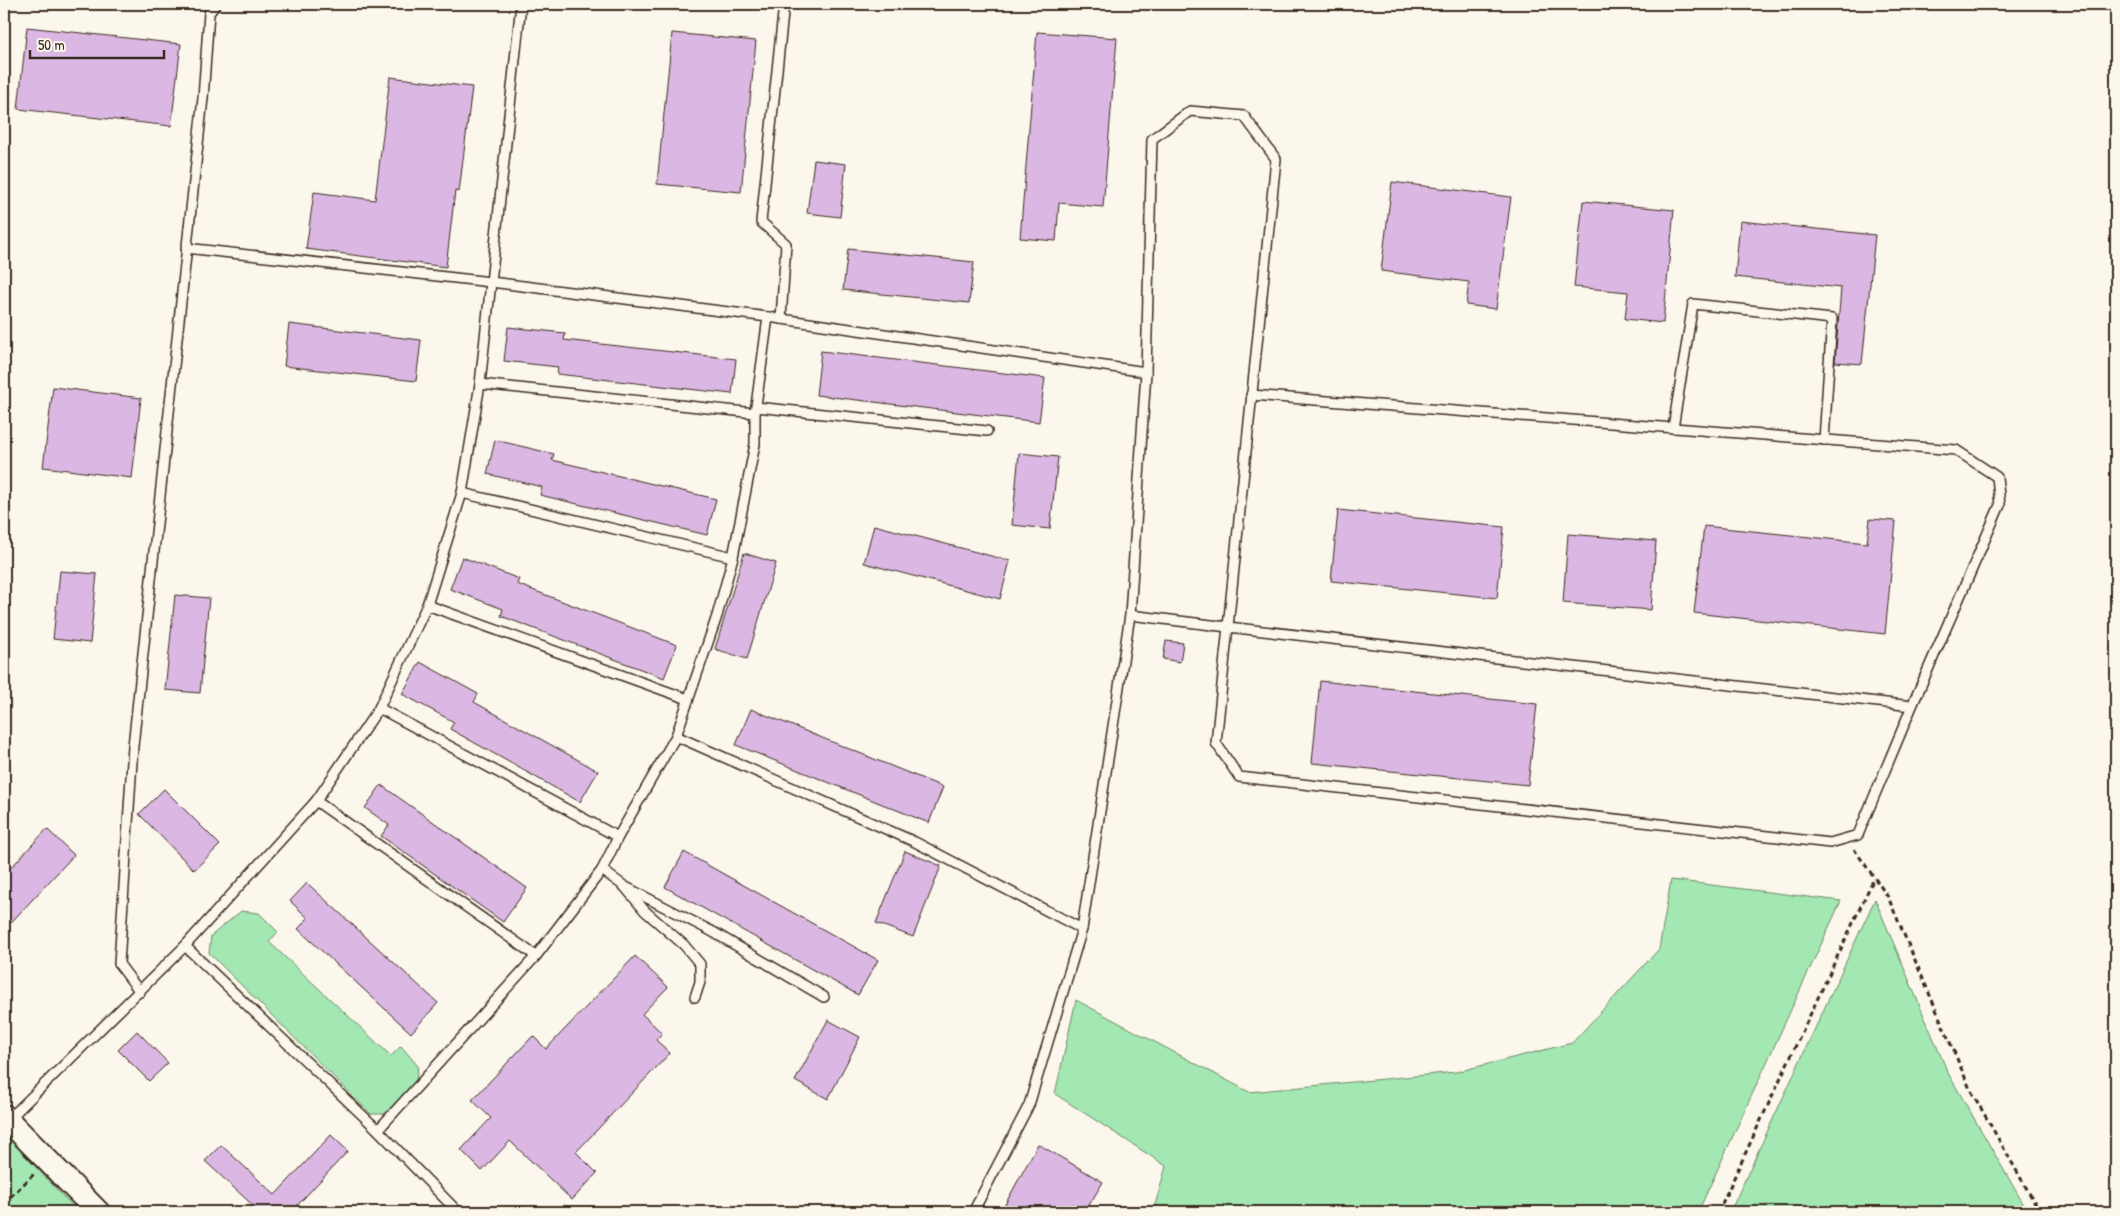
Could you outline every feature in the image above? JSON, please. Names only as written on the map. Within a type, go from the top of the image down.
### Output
[{"type":"street","points":[[6,1118],[98,1212]]},
{"type":"lane","points":[[140,992],[119,964],[133,746],[202,98],[209,13],[216,4]]},
{"type":"lane","points":[[6,1118],[140,992],[185,946],[316,801],[379,708],[427,605],[462,493],[480,384],[521,4]]},
{"type":"lane","points":[[781,319],[786,244],[762,222],[784,4]]},
{"type":"lane","points":[[973,1212],[1029,1105],[1082,929],[1130,615],[1146,372],[1152,139],[1190,111],[1244,116],[1276,158],[1251,395],[1216,743],[1239,777],[1830,843],[1858,835],[2000,505],[1997,477],[1956,450],[1251,395]]},
{"type":"lane","points":[[186,248],[492,282],[768,317],[1146,372]]},
{"type":"lane","points":[[1673,428],[1693,304],[1832,319],[1824,440]]},
{"type":"lane","points":[[378,1130],[536,956],[602,870],[618,837],[676,736],[717,616],[734,556],[756,444],[755,410],[768,317]]},
{"type":"lane","points":[[480,384],[987,431]]},
{"type":"lane","points":[[462,493],[734,556]]},
{"type":"lane","points":[[427,605],[688,699]]},
{"type":"lane","points":[[1130,615],[1912,706]]},
{"type":"lane","points":[[379,708],[618,837]]},
{"type":"lane","points":[[676,736],[915,842],[1082,929]]},
{"type":"lane","points":[[316,801],[536,956]]},
{"type":"lane","points":[[602,870],[624,886],[713,932],[824,997]]},
{"type":"lane","points":[[624,886],[645,911],[684,945],[700,964],[700,982],[695,997]]},
{"type":"lane","points":[[185,946],[378,1130],[458,1212]]},
{"type":"path","points":[[1846,838],[1888,897],[1970,1089],[2040,1212]]},
{"type":"path","points":[[1718,1212],[1874,878]]},
{"type":"path","points":[[4,1202],[48,1161]]},
{"type":"green space","points":[[1671,880],[1841,901],[1698,1212],[1153,1212],[1166,1166],[1055,1094],[1076,1000],[1249,1092],[1456,1072],[1572,1043],[1659,949]]},
{"type":"green space","points":[[1875,899],[1948,1073],[2028,1212],[1730,1212]]},
{"type":"green space","points":[[241,911],[259,913],[278,932],[269,942],[391,1056],[401,1046],[418,1066],[416,1082],[385,1114],[371,1114],[209,953],[211,936]]},
{"type":"green space","points":[[4,1133],[78,1212],[4,1212]]},
{"type":"building","points":[[27,27],[181,44],[171,126],[18,109]]},
{"type":"building","points":[[1037,32],[1117,38],[1103,207],[1059,203],[1056,241],[1020,238]]},
{"type":"building","points":[[672,33],[756,41],[741,192],[657,184]]},
{"type":"building","points":[[390,77],[472,87],[459,192],[455,191],[446,267],[306,249],[314,192],[375,200]]},
{"type":"building","points":[[814,160],[846,164],[840,217],[807,213]]},
{"type":"building","points":[[1392,182],[1511,197],[1496,309],[1466,305],[1469,282],[1381,271]]},
{"type":"building","points":[[1583,201],[1674,210],[1663,323],[1625,319],[1628,292],[1574,287]]},
{"type":"building","points":[[1740,221],[1875,235],[1862,364],[1835,362],[1841,288],[1735,277]]},
{"type":"building","points":[[848,249],[974,262],[969,303],[843,290]]},
{"type":"building","points":[[289,324],[421,340],[416,381],[284,366]]},
{"type":"building","points":[[508,327],[565,333],[564,340],[736,359],[732,394],[557,374],[558,367],[504,361]]},
{"type":"building","points":[[821,351],[1045,378],[1039,422],[816,395]]},
{"type":"building","points":[[53,387],[141,398],[132,478],[43,467]]},
{"type":"building","points":[[495,440],[554,454],[552,460],[716,499],[707,535],[540,495],[542,487],[487,474]]},
{"type":"building","points":[[1019,453],[1058,457],[1050,529],[1012,525]]},
{"type":"building","points":[[1338,510],[1504,527],[1497,598],[1331,581]]},
{"type":"building","points":[[1870,519],[1896,521],[1885,634],[1694,613],[1704,526],[1867,543]]},
{"type":"building","points":[[874,525],[1010,561],[1000,599],[864,563]]},
{"type":"building","points":[[1568,534],[1656,541],[1651,610],[1563,603]]},
{"type":"building","points":[[744,553],[776,563],[747,659],[715,649]]},
{"type":"building","points":[[462,557],[519,579],[517,584],[677,645],[664,678],[501,616],[503,609],[450,589]]},
{"type":"building","points":[[60,571],[97,574],[90,643],[53,639]]},
{"type":"building","points":[[175,595],[209,598],[200,693],[165,690]]},
{"type":"building","points":[[1166,641],[1183,643],[1180,662],[1163,659]]},
{"type":"building","points":[[420,662],[478,694],[474,702],[598,771],[580,802],[450,729],[454,722],[402,694]]},
{"type":"building","points":[[1320,681],[1537,704],[1528,785],[1312,763]]},
{"type":"building","points":[[751,709],[943,787],[929,823],[736,745]]},
{"type":"building","points":[[381,785],[527,888],[503,922],[381,836],[389,825],[365,808]]},
{"type":"building","points":[[164,789],[220,845],[194,870],[139,814]]},
{"type":"building","points":[[47,829],[74,855],[4,930],[4,875]]},
{"type":"building","points":[[905,851],[941,866],[913,937],[876,923]]},
{"type":"building","points":[[684,852],[878,960],[858,995],[665,887]]},
{"type":"building","points":[[307,883],[438,1003],[411,1033],[298,929],[308,918],[290,901]]},
{"type":"building","points":[[635,956],[668,987],[642,1014],[662,1033],[656,1040],[670,1053],[576,1152],[597,1173],[572,1200],[510,1141],[482,1171],[461,1150],[491,1118],[472,1100],[533,1036],[546,1049]]},
{"type":"building","points":[[828,1020],[860,1037],[828,1099],[795,1081]]},
{"type":"building","points":[[137,1031],[168,1063],[149,1081],[118,1050]]},
{"type":"building","points":[[331,1135],[348,1151],[291,1212],[260,1212],[205,1161],[221,1145],[275,1195]]},
{"type":"building","points":[[1038,1144],[1103,1182],[1085,1212],[1001,1212]]}]
